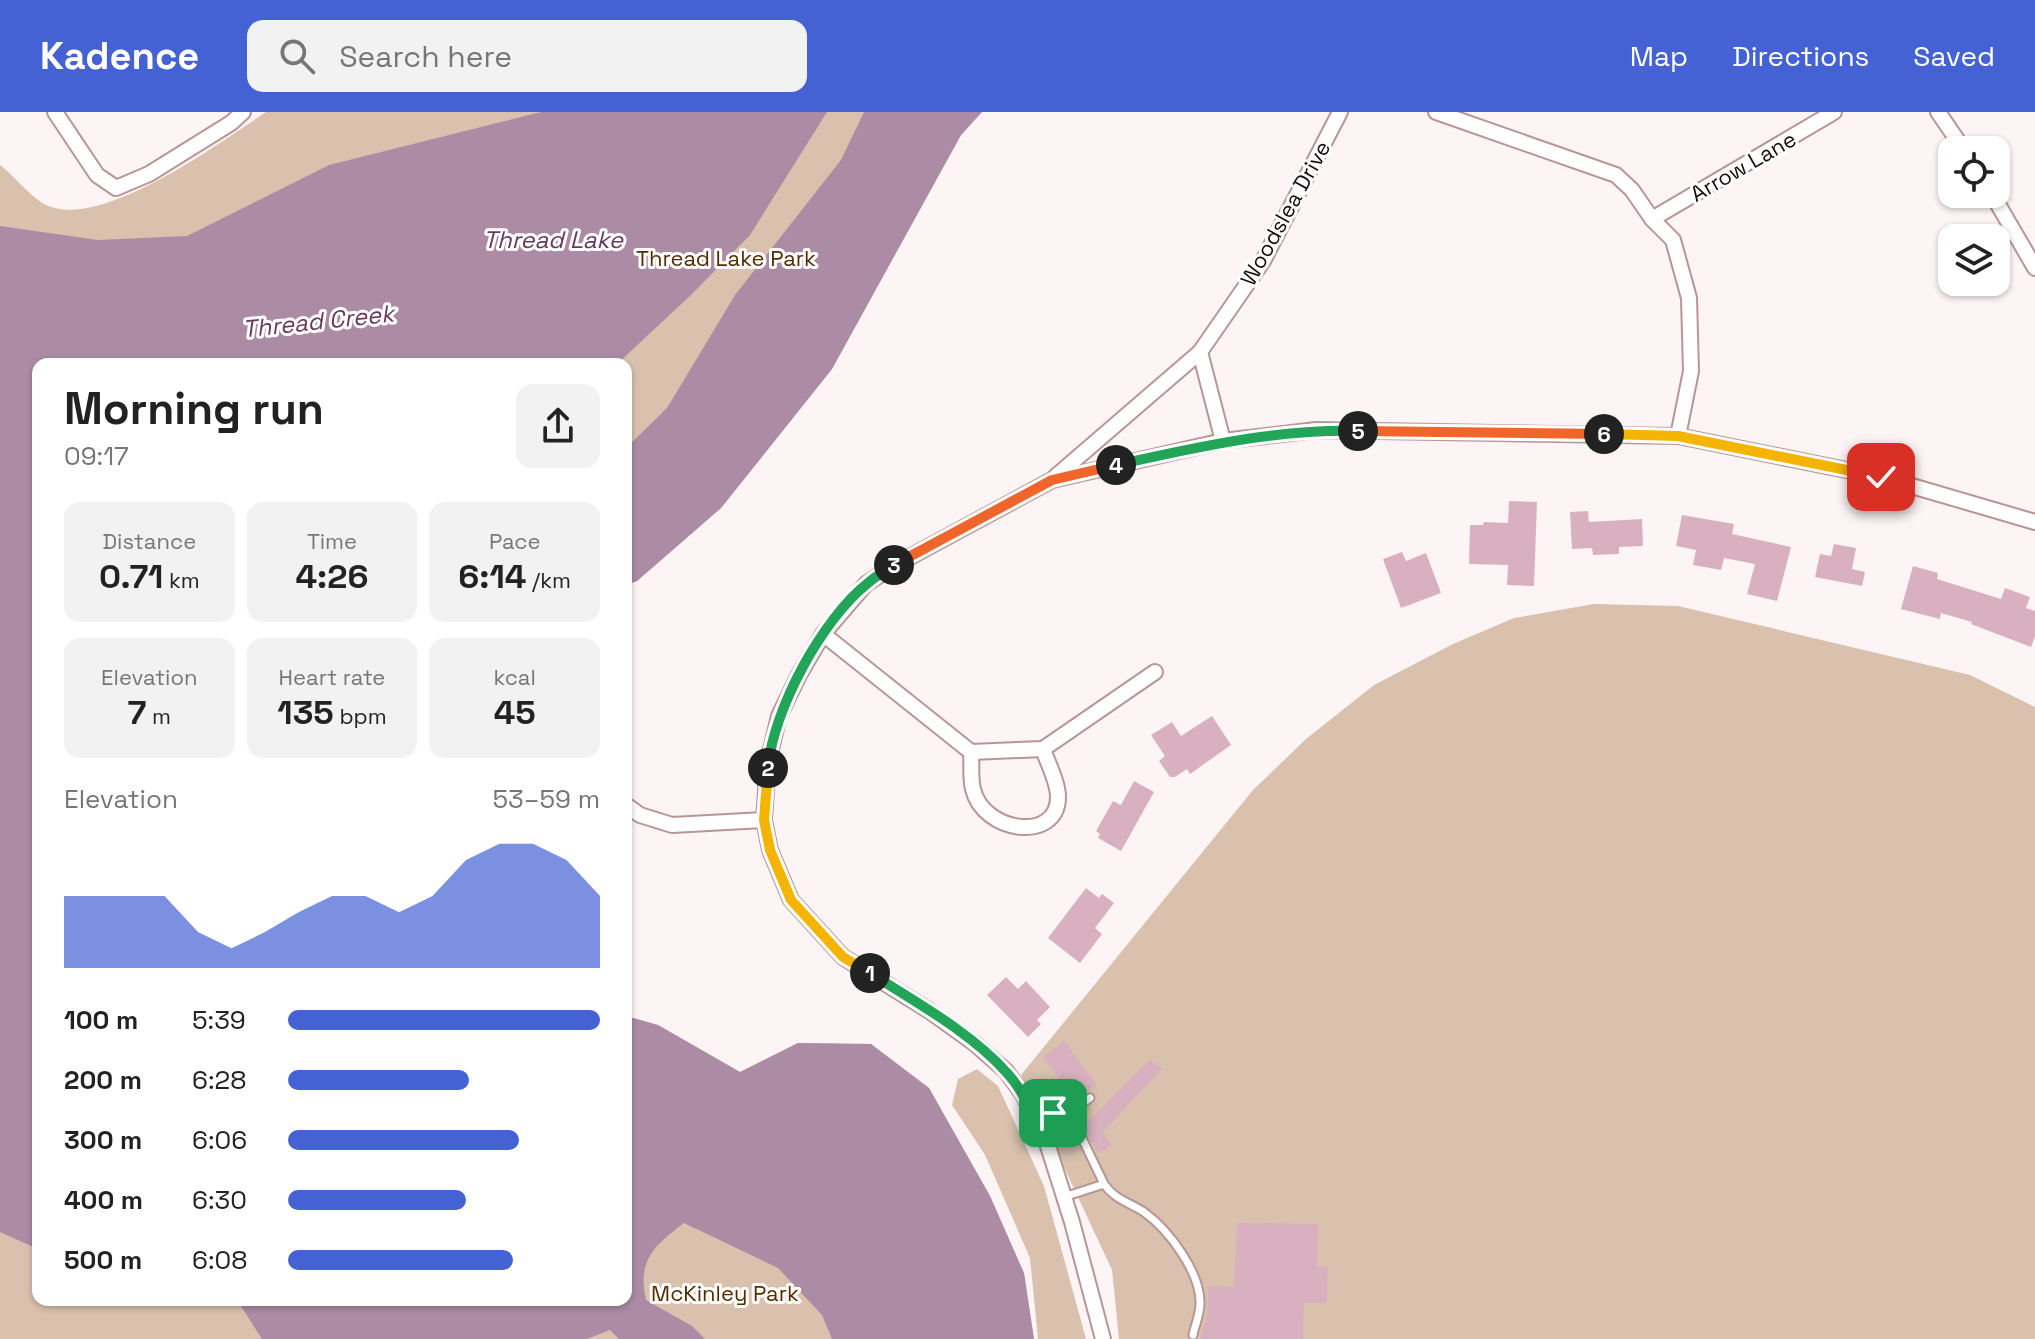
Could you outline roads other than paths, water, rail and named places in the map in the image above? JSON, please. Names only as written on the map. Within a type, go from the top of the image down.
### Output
[{"type":"street","points":[[55,112],[97,175],[116,188],[149,174],[231,123],[243,112]]},
{"type":"street","name":"Woodslea Drive","points":[[1052,480],[1200,352],[1263,261],[1340,112]]},
{"type":"street","points":[[1436,112],[1616,175],[1673,240],[1689,298],[1691,371],[1678,436]]},
{"type":"street","name":"Arrow Lane","points":[[1652,219],[1834,112]]},
{"type":"street","points":[[1938,112],[1954,136]]},
{"type":"street","points":[[2000,208],[2035,268]]},
{"type":"street","points":[[1200,352],[1223,441]]},
{"type":"street","points":[[1103,1339],[1047,1143],[1024,1096],[1006,1071],[928,1010],[843,957],[791,900],[770,850],[764,820],[768,762],[779,716],[823,634],[866,584],[895,565],[1052,480],[1223,441],[1316,430],[1678,436],[1881,477],[2035,522]]},
{"type":"street","points":[[823,634],[971,752],[1043,749],[1155,672]]},
{"type":"street","points":[[971,752],[973,791],[985,812],[997,822],[1035,827],[1052,815],[1059,799],[1043,749]]},
{"type":"street","points":[[632,809],[672,825],[764,820]]},
{"type":"lane","points":[[1036,1121],[1053,1113],[1066,1101],[1072,1110],[1090,1098]]},
{"type":"lane","points":[[1080,1134],[1112,1196],[1145,1213],[1188,1259],[1201,1303],[1193,1335]]},
{"type":"lane","points":[[1064,1197],[1104,1184]]},
{"type":"water","name":"Thread Lake","points":[[541,112],[827,112],[750,235],[623,358],[32,358],[32,1246],[0,1232],[0,226],[98,240],[187,236],[329,165]]},
{"type":"water","points":[[864,112],[982,112],[961,135],[832,369],[721,508],[632,583],[632,442],[667,408],[735,295],[841,160]]},
{"type":"water","points":[[632,1018],[658,1025],[740,1072],[798,1043],[871,1044],[929,1088],[990,1196],[1024,1273],[1034,1339],[832,1339],[822,1315],[778,1268],[684,1223],[650,1255],[644,1274],[646,1300],[692,1326],[705,1339],[619,1339],[610,1330],[587,1339],[262,1339],[241,1306],[632,1306]]},
{"type":"park label","name":"Thread Lake Park","points":[[726,258]]},
{"type":"park label","name":"McKinley Park","points":[[725,1293]]},
{"type":"water label","name":"Thread Creek","points":[[318,321]]}]
